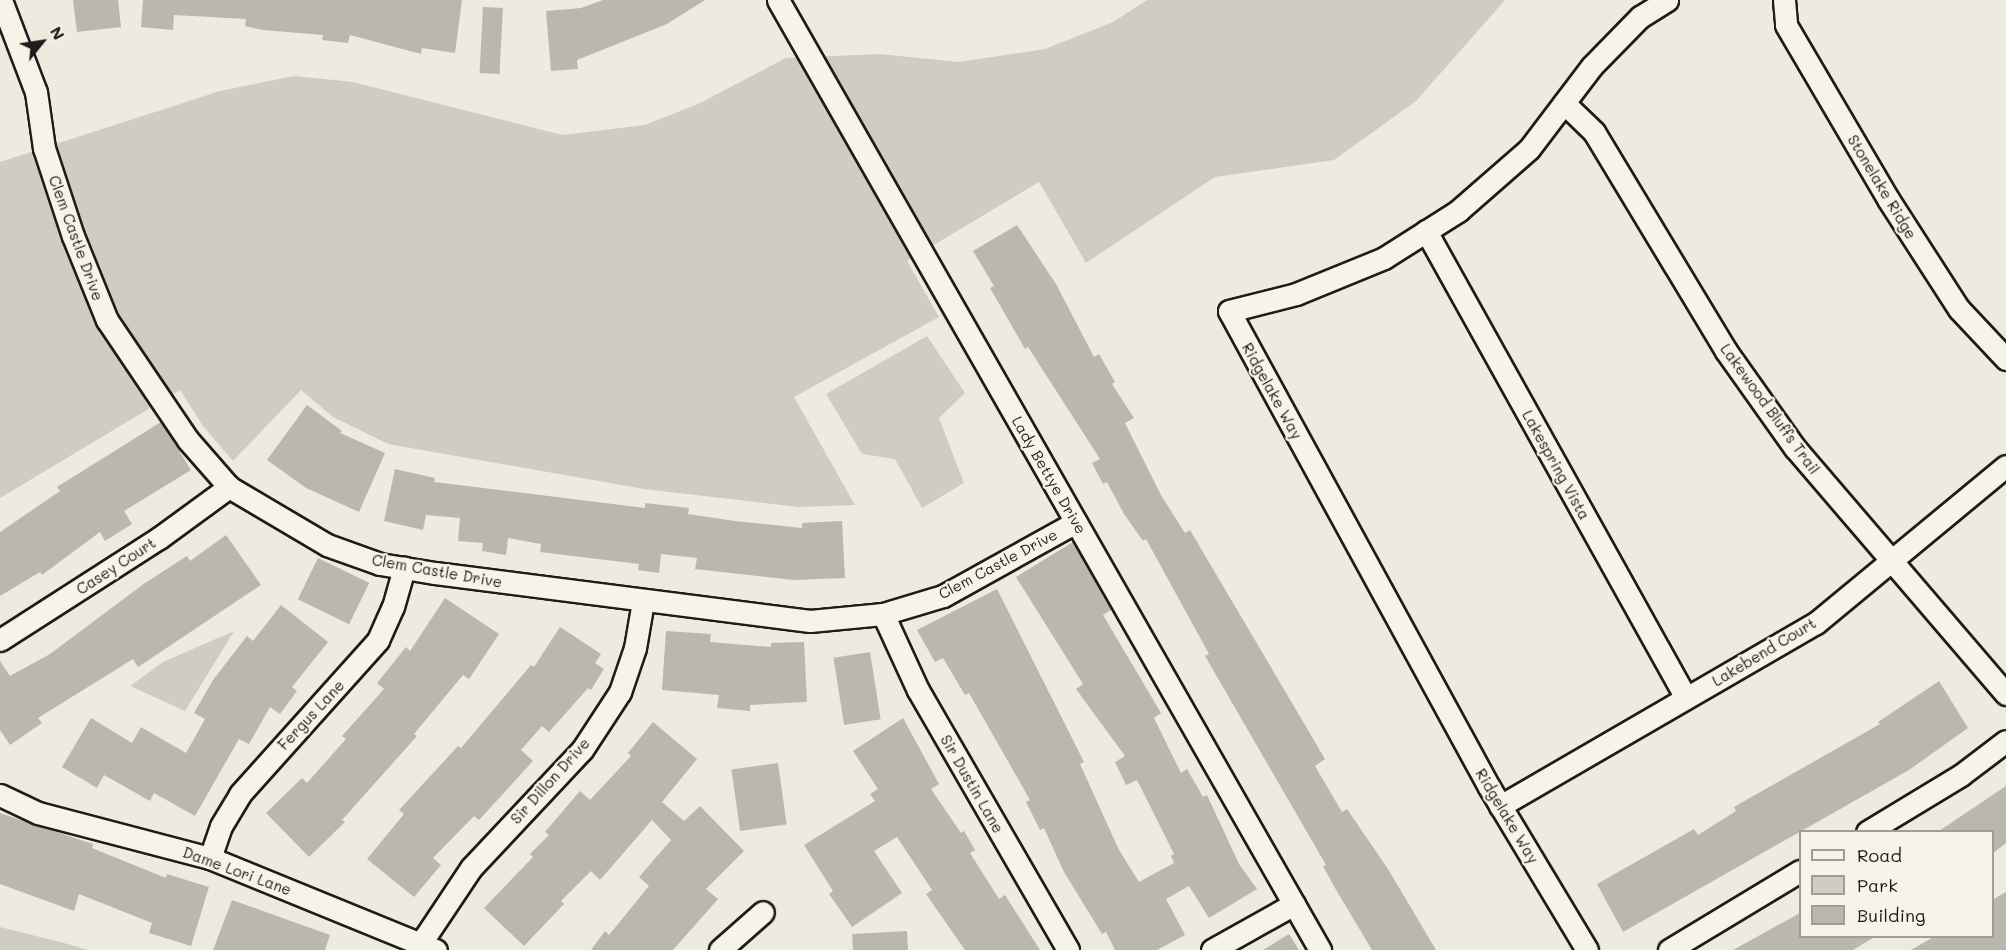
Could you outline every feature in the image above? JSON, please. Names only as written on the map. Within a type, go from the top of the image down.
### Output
[{"type":"street","name":"Clem Castle Drive","points":[[1,0],[36,92],[44,148],[73,236],[108,320],[188,440],[229,487],[327,545],[380,564],[404,568],[810,621],[883,614],[943,596],[1076,522]]},
{"type":"street","name":"Lady Bettye Drive","points":[[778,0],[1320,950]]},
{"type":"street","name":"Ridgelake Way","points":[[1587,950],[1500,806],[1229,310],[1296,294],[1384,258],[1458,211],[1529,149],[1592,66],[1640,17],[1667,0]]},
{"type":"street","name":"Stonelake Ridge","points":[[1784,0],[1786,25],[1888,199],[1959,309],[2006,358]]},
{"type":"street","name":"Lakewood Bluffs Trail","points":[[1564,103],[1599,139],[1746,380],[1795,448],[1890,564],[2006,694]]},
{"type":"street","name":"Lakespring Vista","points":[[1426,231],[1686,698]]},
{"type":"street","name":"Lakebend Court","points":[[1500,806],[1816,623],[1890,564],[2006,465]]},
{"type":"street","name":"Casey Court","points":[[0,640],[159,538],[229,487]]},
{"type":"street","name":"Fergus Lane","points":[[210,858],[221,826],[240,794],[378,640],[393,606],[404,568]]},
{"type":"street","name":"Sir Dillon Drive","points":[[429,946],[471,868],[582,750],[620,692],[635,648],[643,601]]},
{"type":"street","name":"Sir Dustin Lane","points":[[883,614],[918,690],[1068,950]]},
{"type":"street","points":[[1869,830],[1962,775],[2006,741]]},
{"type":"street","name":"Dame Lori Lane","points":[[0,795],[38,813],[210,858],[429,946]]},
{"type":"street","points":[[1669,950],[1799,872]]},
{"type":"street","points":[[1212,950],[1294,904]]},
{"type":"street","points":[[720,950],[763,912]]},
{"type":"green space","points":[[1147,0],[1505,0],[1416,101],[1334,160],[1215,177],[1086,263],[1039,182],[907,261],[939,317],[794,397],[855,505],[799,507],[644,489],[388,444],[333,417],[301,390],[233,461],[203,426],[180,390],[0,498],[0,162],[220,91],[294,76],[353,82],[562,135],[645,125],[698,104],[786,58],[879,54],[959,62],[1045,49],[1113,22]]},
{"type":"green space","points":[[927,336],[965,393],[939,418],[964,483],[922,508],[895,459],[862,454],[826,394]]},
{"type":"green space","points":[[234,631],[185,711],[130,686],[163,662]]},
{"type":"green space","points":[[0,927],[64,943],[88,950],[0,950]]},
{"type":"building","points":[[73,0],[118,0],[121,27],[77,32]]},
{"type":"building","points":[[143,0],[462,0],[455,53],[422,48],[421,54],[350,35],[348,43],[322,40],[323,35],[263,30],[245,26],[246,19],[174,15],[173,30],[141,27]]},
{"type":"building","points":[[603,0],[705,0],[667,24],[577,60],[578,69],[551,71],[546,11],[581,8]]},
{"type":"building","points":[[483,7],[503,8],[500,74],[480,73]]},
{"type":"building","points":[[1017,225],[1056,284],[1094,357],[1099,354],[1115,382],[1112,384],[1134,418],[1125,423],[1161,495],[1185,533],[1190,530],[1325,759],[1315,766],[1342,812],[1347,809],[1388,869],[1436,950],[1372,950],[1335,888],[1323,866],[1326,865],[1205,656],[1209,654],[1146,539],[1143,541],[1124,514],[1107,482],[1103,484],[1092,463],[1100,459],[1028,347],[1025,349],[990,288],[994,286],[973,251]]},
{"type":"building","points":[[307,405],[342,431],[340,433],[385,453],[359,512],[306,488],[267,460]]},
{"type":"building","points":[[161,422],[191,470],[124,511],[132,524],[105,541],[100,532],[42,575],[40,572],[0,596],[0,532],[60,491],[57,487]]},
{"type":"building","points":[[395,469],[435,478],[434,482],[645,508],[645,503],[689,508],[688,514],[735,521],[802,528],[802,523],[842,521],[845,578],[794,580],[695,569],[697,558],[661,554],[659,573],[638,570],[639,564],[540,552],[541,544],[508,538],[506,555],[482,551],[483,543],[458,541],[460,518],[426,515],[423,530],[384,521]]},
{"type":"building","points":[[226,535],[261,585],[138,667],[133,659],[38,718],[42,723],[10,745],[0,730],[0,661],[10,676],[50,654],[145,583],[187,556],[190,561]]},
{"type":"building","points":[[1073,542],[1111,610],[1103,615],[1161,713],[1154,718],[1181,773],[1187,769],[1203,797],[1207,795],[1239,864],[1257,889],[1209,918],[1189,886],[1166,899],[1185,935],[1157,950],[1115,950],[1106,932],[1102,934],[1064,872],[1044,828],[1040,830],[1026,802],[1030,800],[969,693],[965,695],[943,658],[935,662],[917,630],[997,589],[1084,762],[1080,764],[1119,850],[1139,882],[1174,863],[1171,856],[1174,854],[1137,780],[1126,785],[1115,762],[1125,756],[1076,689],[1083,684],[1016,577]]},
{"type":"building","points":[[318,558],[369,583],[349,624],[298,599]]},
{"type":"building","points":[[445,598],[499,634],[469,679],[463,675],[414,734],[417,736],[342,820],[345,822],[309,857],[266,813],[302,778],[307,783],[346,739],[342,736],[384,689],[377,683],[406,647],[410,651]]},
{"type":"building","points":[[281,605],[328,642],[292,687],[297,691],[280,714],[270,707],[249,744],[239,739],[195,816],[154,793],[150,801],[104,775],[97,788],[62,767],[91,718],[132,743],[141,727],[186,753],[205,719],[194,713],[213,680],[247,636],[253,641]]},
{"type":"building","points":[[560,627],[601,654],[595,663],[604,669],[591,690],[588,688],[549,732],[542,726],[521,750],[533,761],[479,820],[474,816],[433,858],[441,865],[414,897],[367,859],[404,814],[399,810],[458,746],[461,748],[531,665],[534,667]]},
{"type":"building","points":[[666,631],[711,634],[710,642],[771,647],[771,643],[804,642],[807,702],[750,705],[750,711],[717,708],[719,695],[662,690]]},
{"type":"building","points":[[870,652],[881,719],[844,725],[833,658]]},
{"type":"building","points":[[1939,681],[1968,728],[1909,770],[1803,830],[1799,830],[1799,832],[1623,932],[1597,884],[1694,829],[1698,835],[1736,811],[1734,807],[1880,724],[1878,722]]},
{"type":"building","points":[[903,718],[939,784],[931,789],[961,833],[964,831],[975,850],[970,853],[999,899],[1005,895],[1040,950],[965,950],[926,894],[932,890],[897,837],[874,851],[902,893],[852,927],[829,894],[833,891],[804,845],[875,801],[870,794],[878,789],[853,751]]},
{"type":"building","points":[[653,722],[697,759],[662,802],[684,821],[700,806],[744,851],[706,889],[718,899],[673,950],[591,950],[605,931],[609,935],[649,886],[639,877],[671,840],[652,820],[600,880],[591,871],[561,901],[564,904],[524,946],[484,908],[533,857],[530,854],[549,835],[545,832],[580,791],[590,800],[631,756],[628,753]]},
{"type":"building","points":[[778,763],[787,824],[740,831],[731,770]]},
{"type":"building","points":[[2006,786],[2006,843],[1994,852],[1994,830],[1940,830]]},
{"type":"building","points":[[0,813],[93,844],[92,848],[166,878],[167,874],[209,887],[191,946],[149,933],[152,923],[79,894],[74,911],[0,884]]},
{"type":"building","points":[[2006,892],[2006,950],[1911,950],[1932,938],[1994,938],[1994,899]]},
{"type":"building","points":[[232,900],[330,935],[325,950],[213,950]]},
{"type":"building","points":[[1799,914],[1799,938],[1873,938],[1853,950],[1733,950]]},
{"type":"building","points":[[907,931],[908,950],[853,950],[852,934]]},
{"type":"building","points":[[1289,934],[1299,950],[1263,950]]}]
